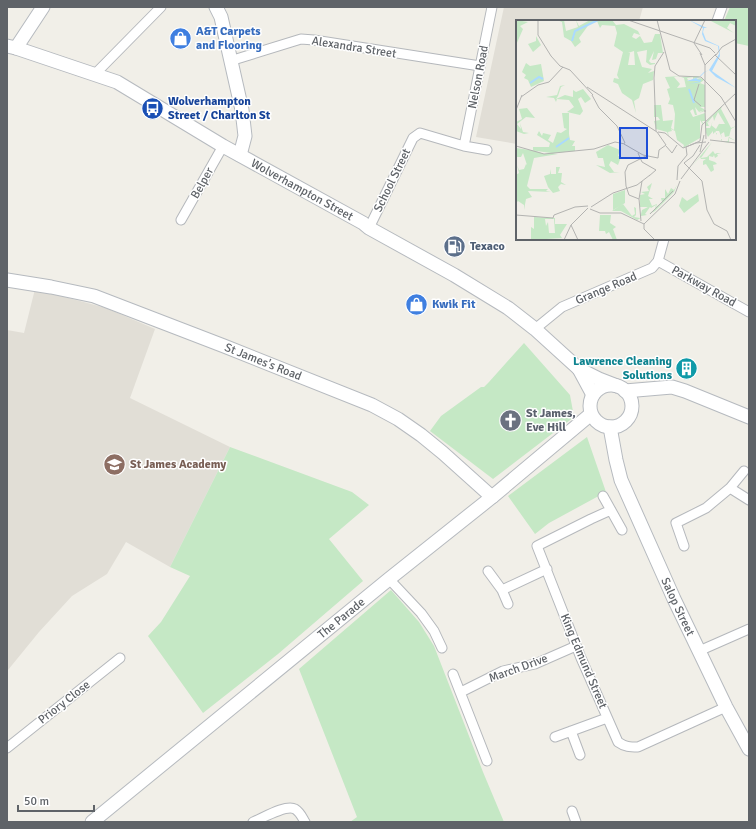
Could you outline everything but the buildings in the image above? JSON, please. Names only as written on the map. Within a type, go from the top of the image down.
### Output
[{"type":"main road","points":[[12,47],[43,7]]},
{"type":"main road","points":[[216,7],[220,17],[242,110],[245,136],[240,155]]},
{"type":"main road","name":"Wolverhampton Street","points":[[12,47],[117,82],[223,146],[454,275],[508,308],[535,329],[579,368],[621,389]]},
{"type":"main road","name":"St James's Road","points":[[7,280],[51,286],[94,296],[224,346],[372,406],[398,419],[426,439],[492,497]]},
{"type":"main road","name":"Wolverhampton Street","points":[[579,368],[593,395]]},
{"type":"main road","points":[[621,389],[630,397],[632,404],[629,416],[615,426],[602,425],[594,418],[590,408],[590,401],[593,395],[604,386],[621,389],[672,387],[749,417]]},
{"type":"main road","points":[[632,404],[656,387]]},
{"type":"main road","name":"The Parade","points":[[92,822],[592,414]]},
{"type":"main road","name":"Salop Street","points":[[615,426],[616,460],[622,480],[674,599],[726,707],[749,749]]},
{"type":"street","points":[[94,74],[161,7]]},
{"type":"street","name":"Nelson Road","points":[[464,146],[492,7]]},
{"type":"street","points":[[717,20],[722,7]]},
{"type":"street","name":"Alexandra Street","points":[[230,61],[301,39],[480,66]]},
{"type":"street","name":"School Street","points":[[368,228],[413,138],[420,133],[464,146],[487,150]]},
{"type":"street","name":"Belper","points":[[181,220],[223,146]]},
{"type":"street","points":[[658,261],[664,240]]},
{"type":"street","name":"Grange Road","points":[[535,329],[562,307],[652,268],[658,261]]},
{"type":"street","name":"Parkway Road","points":[[658,261],[749,312]]},
{"type":"street","points":[[684,546],[676,523],[706,508],[730,488],[744,471]]},
{"type":"street","points":[[730,488],[749,500]]},
{"type":"street","points":[[603,496],[622,530]]},
{"type":"street","name":"King Edmund Street","points":[[611,510],[537,546],[576,646],[618,742],[627,747],[638,747],[726,707]]},
{"type":"street","points":[[502,590],[547,569]]},
{"type":"street","points":[[488,571],[502,590],[508,604]]},
{"type":"street","points":[[389,579],[422,613],[434,631],[442,648]]},
{"type":"street","points":[[699,651],[749,628]]},
{"type":"street","name":"March Drive","points":[[460,692],[503,671],[535,664],[576,646]]},
{"type":"street","name":"Priory Close","points":[[7,747],[120,658]]},
{"type":"street","points":[[453,674],[487,761]]},
{"type":"street","points":[[554,737],[607,718]]},
{"type":"street","points":[[570,731],[580,755]]},
{"type":"street","points":[[253,822],[284,808],[294,808],[300,813],[304,822]]},
{"type":"street","points":[[572,811],[576,822]]},
{"type":"shaded area","points":[[504,7],[643,7],[639,20],[516,20],[516,144],[476,137]]},
{"type":"shaded area","name":"St James Academy","points":[[35,289],[106,308],[155,329],[130,398],[230,447],[170,567],[126,542],[107,574],[72,596],[39,632],[8,670],[7,330],[24,333]]},
{"type":"green space","points":[[730,7],[749,7],[749,46],[736,43],[736,20],[724,20]]},
{"type":"green space","points":[[524,343],[570,395],[574,417],[493,479],[430,431],[441,416],[481,387],[484,387]]},
{"type":"green space","points":[[587,437],[606,492],[549,523],[535,534],[508,496]]},
{"type":"green space","points":[[230,447],[352,492],[369,505],[329,539],[363,581],[278,654],[203,713],[148,636],[161,622],[190,576],[170,567]]},
{"type":"green space","points":[[391,590],[419,622],[434,646],[504,822],[350,822],[357,817],[299,669]]},
{"type":"place","name":"A&T Carpets and Flooring","points":[[180,38]]},
{"type":"place","name":"Wolverhampton Street / Charlton St","points":[[152,108]]},
{"type":"place","name":"Texaco","points":[[455,246]]},
{"type":"place","name":"Kwik Fit","points":[[416,304]]},
{"type":"place","name":"Lawrence Cleaning Solutions","points":[[687,368]]},
{"type":"place","name":"St James, Eve Hill","points":[[511,420]]},
{"type":"place","name":"St James Academy","points":[[114,464]]}]
